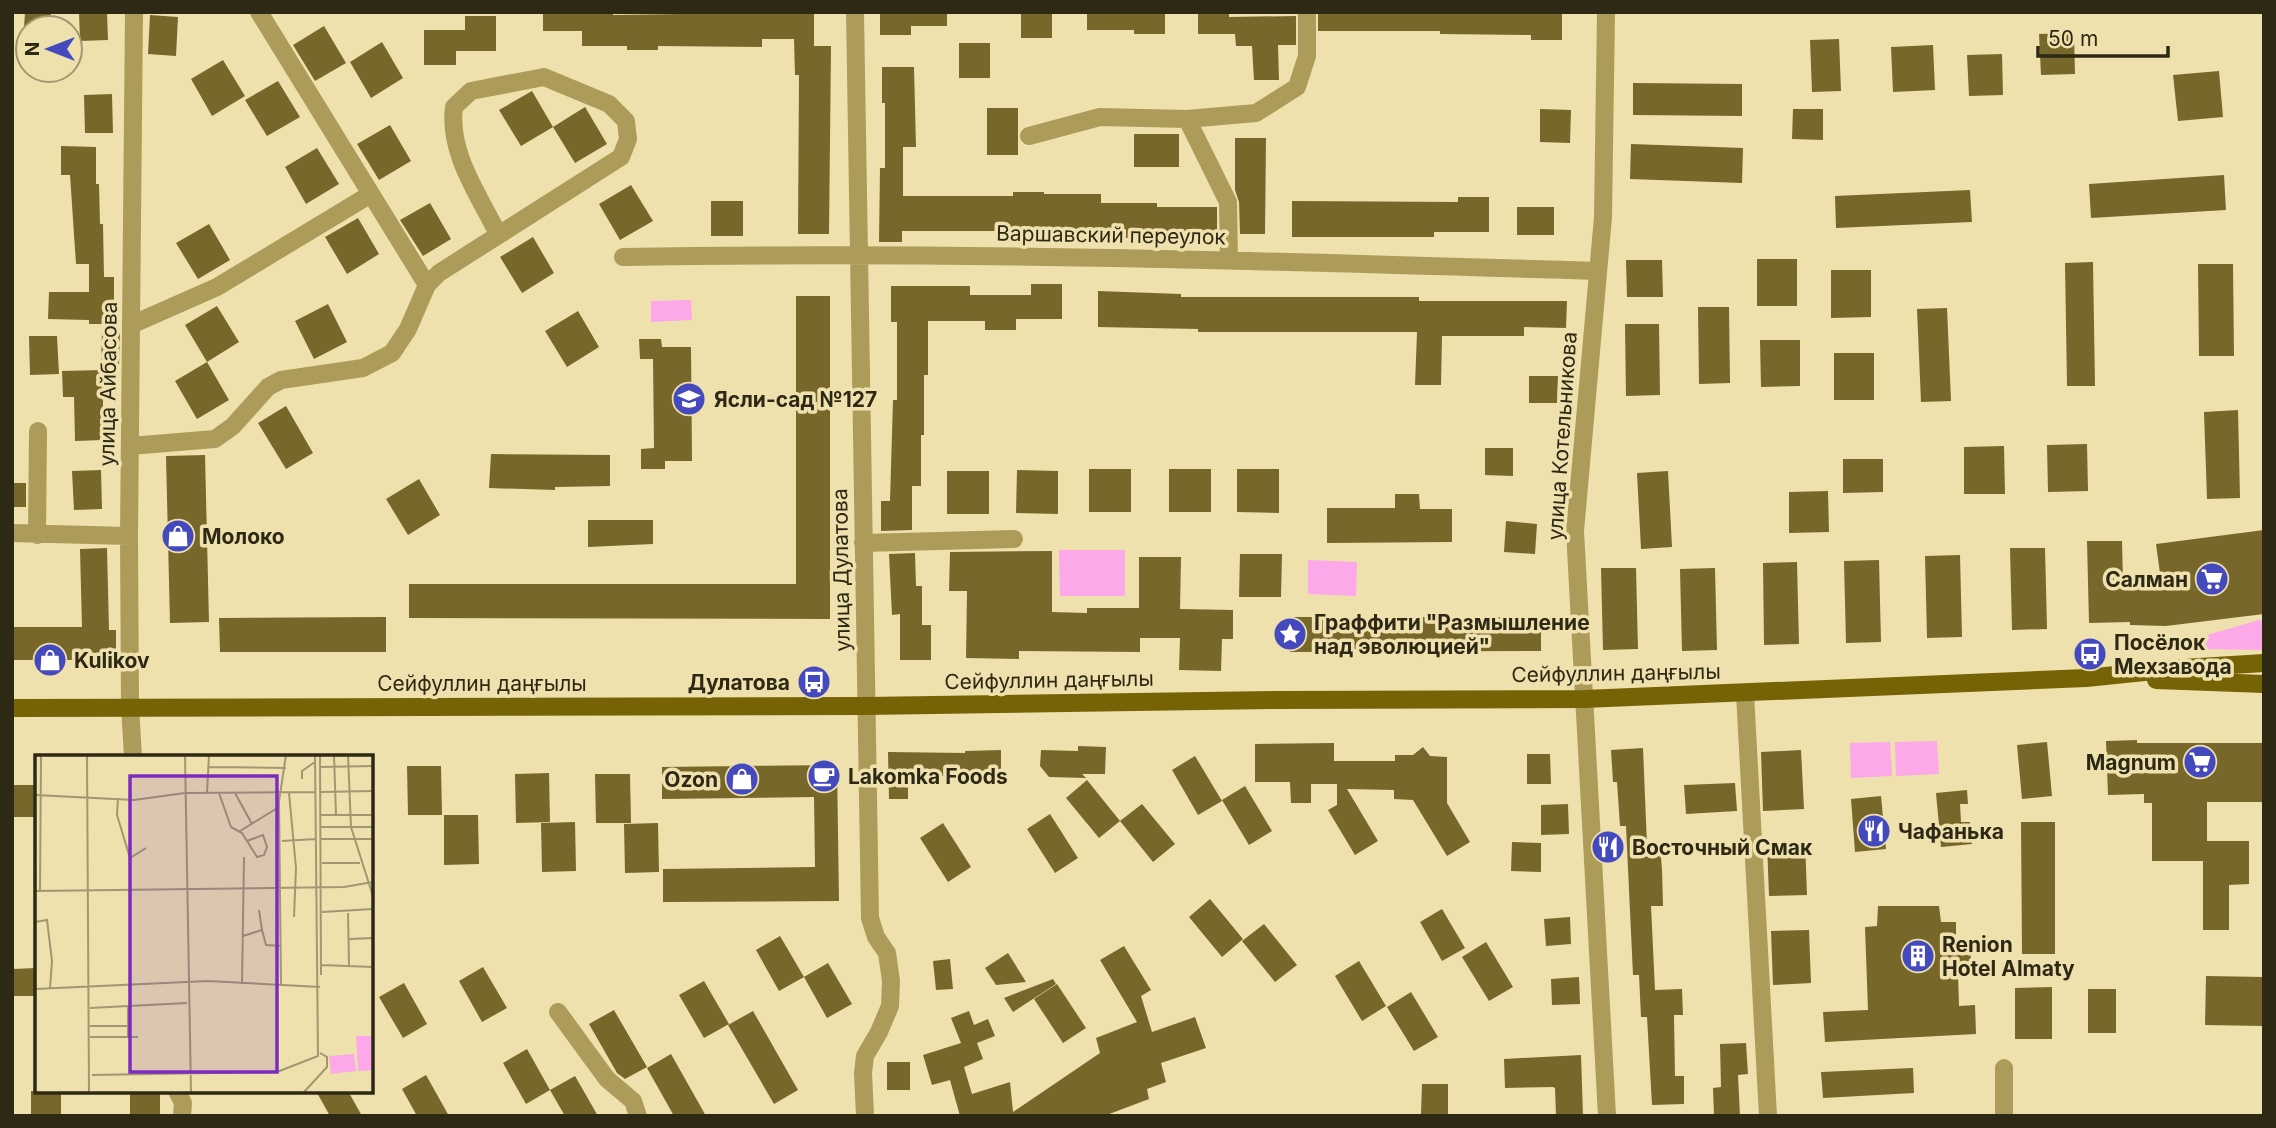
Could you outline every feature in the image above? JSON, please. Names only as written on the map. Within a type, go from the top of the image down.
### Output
[{"type":"main road","name":"Сейфуллин даңғылы","points":[[12,708],[865,706],[1290,699],[1584,699],[2086,678],[2264,663]]},
{"type":"main road","name":"Сейфуллин даңғылы","points":[[2086,678],[2264,684]]},
{"type":"street","name":"улица Айбасова","points":[[133,755],[129,536],[134,12]]},
{"type":"street","points":[[259,12],[427,285]]},
{"type":"street","name":"улица Дулатова","points":[[855,12],[870,918],[876,937],[887,953],[891,981],[890,1006],[865,1056],[864,1116]]},
{"type":"street","points":[[1029,136],[1100,117],[1187,119],[1256,113],[1297,88],[1307,56],[1307,12]]},
{"type":"street","name":"улица Котельникова","points":[[1606,12],[1603,217],[1574,531],[1607,1116]]},
{"type":"street","points":[[130,446],[215,439],[233,426],[268,387],[281,380],[363,368],[392,353],[408,329],[427,285],[439,272],[621,157],[628,139],[626,121],[609,104],[544,77],[471,91],[454,107],[452,124],[456,148],[498,234]]},
{"type":"street","points":[[1187,119],[1228,202],[1229,259]]},
{"type":"street","points":[[131,325],[216,287],[371,194]]},
{"type":"street","name":"Варшавский переулок","points":[[623,257],[859,254],[1229,259],[1598,271]]},
{"type":"street","points":[[37,535],[38,431]]},
{"type":"street","points":[[12,533],[129,536]]},
{"type":"street","points":[[863,542],[1014,539]]},
{"type":"street","points":[[1745,694],[1768,1116]]},
{"type":"street","points":[[558,1012],[607,1079],[633,1101],[638,1116]]},
{"type":"street","points":[[2004,1068],[2004,1116]]},
{"type":"street","points":[[178,1093],[183,1103],[182,1116]]},
{"type":"shaded area","points":[[691,300],[692,320],[651,322],[651,301]]},
{"type":"shaded area","points":[[1059,550],[1125,550],[1125,596],[1060,596]]},
{"type":"shaded area","points":[[1308,560],[1357,562],[1356,596],[1308,594]]},
{"type":"shaded area","points":[[2259,620],[2264,621],[2264,650],[2197,649],[2193,639]]},
{"type":"shaded area","points":[[1937,741],[1939,774],[1896,776],[1895,742]]},
{"type":"shaded area","points":[[1890,742],[1892,776],[1851,778],[1850,743]]},
{"type":"building","points":[[25,12],[51,12],[51,14]]},
{"type":"building","points":[[107,12],[108,40],[84,41],[84,14],[79,14]]},
{"type":"building","points":[[543,12],[613,12],[613,15],[814,12],[814,46],[831,46],[829,234],[798,234],[799,75],[795,75],[794,39],[762,39],[762,47],[658,46],[658,50],[627,50],[627,46],[582,46],[582,31],[543,31]]},
{"type":"building","points":[[880,12],[947,12],[947,26],[911,26],[911,35],[880,35]]},
{"type":"building","points":[[1021,12],[1052,12],[1052,38],[1021,38]]},
{"type":"building","points":[[1087,12],[1165,12],[1165,34],[1134,34],[1134,30],[1087,30]]},
{"type":"building","points":[[1198,12],[1229,12],[1229,17],[1296,16],[1296,45],[1278,45],[1279,80],[1254,80],[1252,46],[1236,46],[1235,34],[1198,34]]},
{"type":"building","points":[[1318,12],[1562,12],[1562,40],[1531,40],[1531,35],[1440,34],[1440,31],[1318,31]]},
{"type":"building","points":[[150,15],[178,17],[176,56],[148,54]]},
{"type":"building","points":[[465,16],[496,16],[496,51],[456,51],[456,65],[424,65],[424,30],[465,30]]},
{"type":"building","points":[[324,26],[346,63],[315,81],[293,45]]},
{"type":"building","points":[[2074,33],[2075,74],[2041,75],[2039,34]]},
{"type":"building","points":[[1839,39],[1841,91],[1812,92],[1810,40]]},
{"type":"building","points":[[382,42],[403,78],[371,98],[350,62]]},
{"type":"building","points":[[959,43],[990,43],[990,78],[959,78]]},
{"type":"building","points":[[1933,45],[1935,90],[1893,92],[1891,47]]},
{"type":"building","points":[[2002,54],[2003,95],[1969,96],[1967,55]]},
{"type":"building","points":[[223,60],[245,96],[212,116],[191,79]]},
{"type":"building","points":[[882,67],[914,67],[916,147],[903,147],[903,196],[1013,196],[1013,192],[1044,192],[1101,194],[1101,203],[1217,207],[1217,234],[1212,234],[1212,242],[1181,242],[1181,238],[1126,238],[1126,230],[997,227],[997,231],[902,231],[902,242],[879,242],[880,168],[885,168]]},
{"type":"building","points":[[2219,71],[2223,117],[2178,121],[2173,75]]},
{"type":"building","points":[[278,81],[300,117],[267,136],[245,100]]},
{"type":"building","points":[[1633,83],[1742,84],[1742,116],[1633,115]]},
{"type":"building","points":[[532,91],[553,127],[521,146],[499,110]]},
{"type":"building","points":[[112,94],[113,133],[85,133],[84,95]]},
{"type":"building","points":[[585,107],[607,144],[575,163],[553,127]]},
{"type":"building","points":[[987,108],[1018,108],[1018,155],[987,155]]},
{"type":"building","points":[[1540,109],[1571,110],[1570,143],[1540,142]]},
{"type":"building","points":[[1793,109],[1823,109],[1823,140],[1792,139]]},
{"type":"building","points":[[390,125],[411,161],[379,180],[357,144]]},
{"type":"building","points":[[1134,134],[1179,134],[1179,167],[1134,167]]},
{"type":"building","points":[[1235,138],[1266,138],[1265,234],[1240,234],[1239,202],[1235,190]]},
{"type":"building","points":[[1631,144],[1743,148],[1742,183],[1630,179]]},
{"type":"building","points":[[61,146],[96,147],[96,184],[99,184],[100,224],[103,224],[104,277],[114,277],[114,324],[89,324],[89,320],[48,319],[49,292],[89,292],[89,264],[76,264],[70,175],[61,175]]},
{"type":"building","points":[[317,148],[339,184],[306,204],[285,167]]},
{"type":"building","points":[[2224,175],[2226,210],[2091,218],[2089,184]]},
{"type":"building","points":[[631,185],[653,221],[620,240],[599,204]]},
{"type":"building","points":[[1970,190],[1972,222],[1836,228],[1835,196]]},
{"type":"building","points":[[1458,197],[1489,197],[1489,232],[1434,232],[1434,237],[1292,237],[1292,201],[1458,202]]},
{"type":"building","points":[[711,201],[743,201],[743,236],[711,236]]},
{"type":"building","points":[[430,203],[451,239],[423,256],[400,220]]},
{"type":"building","points":[[1517,207],[1554,207],[1554,235],[1517,235]]},
{"type":"building","points":[[358,218],[379,254],[347,274],[325,237]]},
{"type":"building","points":[[209,224],[230,260],[198,279],[176,243]]},
{"type":"building","points":[[533,237],[554,273],[522,293],[500,257]]},
{"type":"building","points":[[1757,259],[1797,259],[1797,306],[1757,306]]},
{"type":"building","points":[[1626,260],[1662,260],[1663,297],[1627,297]]},
{"type":"building","points":[[2093,262],[2095,386],[2067,386],[2065,263]]},
{"type":"building","points":[[2198,264],[2233,264],[2234,356],[2199,356]]},
{"type":"building","points":[[1831,270],[1871,270],[1871,317],[1831,318]]},
{"type":"building","points":[[1031,284],[1062,284],[1062,319],[1016,319],[1016,330],[985,330],[985,321],[928,321],[928,375],[924,375],[921,486],[912,486],[912,530],[881,531],[881,501],[890,501],[893,400],[897,400],[897,322],[891,322],[891,286],[970,286],[970,295],[1031,295]]},
{"type":"building","points":[[1098,291],[1181,294],[1181,297],[1419,297],[1419,301],[1567,301],[1566,328],[1524,327],[1524,336],[1442,336],[1441,385],[1415,385],[1417,332],[1198,332],[1198,329],[1098,327]]},
{"type":"building","points":[[796,296],[830,296],[830,619],[409,618],[409,584],[796,584]]},
{"type":"building","points":[[328,304],[347,342],[314,359],[295,321]]},
{"type":"building","points":[[217,306],[239,342],[207,362],[185,325]]},
{"type":"building","points":[[1698,307],[1729,307],[1730,383],[1699,384]]},
{"type":"building","points":[[1947,308],[1951,401],[1921,402],[1917,309]]},
{"type":"building","points":[[578,311],[599,347],[567,367],[545,331]]},
{"type":"building","points":[[1625,324],[1659,324],[1660,395],[1626,396]]},
{"type":"building","points":[[102,330],[120,331],[119,365],[101,365]]},
{"type":"building","points":[[29,336],[57,336],[59,374],[30,375]]},
{"type":"building","points":[[639,339],[661,339],[662,347],[691,347],[692,461],[665,461],[665,469],[641,469],[641,449],[654,448],[653,359],[640,359]]},
{"type":"building","points":[[1760,340],[1800,340],[1800,386],[1761,387]]},
{"type":"building","points":[[1834,353],[1874,353],[1874,400],[1834,400]]},
{"type":"building","points":[[207,362],[229,400],[197,419],[175,381]]},
{"type":"building","points":[[103,370],[103,440],[75,441],[74,397],[63,397],[62,371]]},
{"type":"building","points":[[1529,376],[1558,376],[1557,403],[1529,403]]},
{"type":"building","points":[[286,406],[313,453],[286,469],[258,423]]},
{"type":"building","points":[[2238,410],[2240,498],[2207,499],[2204,412]]},
{"type":"building","points":[[2087,444],[2088,491],[2048,492],[2047,445]]},
{"type":"building","points":[[2004,446],[2005,494],[1964,494],[1964,447]]},
{"type":"building","points":[[1485,448],[1513,448],[1513,476],[1485,475]]},
{"type":"building","points":[[491,454],[610,455],[610,486],[555,487],[555,490],[489,488]]},
{"type":"building","points":[[205,455],[209,622],[170,623],[166,456]]},
{"type":"building","points":[[1843,459],[1883,459],[1883,492],[1843,493]]},
{"type":"building","points":[[1089,469],[1131,469],[1131,512],[1089,512]]},
{"type":"building","points":[[1169,469],[1211,469],[1211,512],[1169,512]]},
{"type":"building","points":[[1237,469],[1279,469],[1279,513],[1237,512]]},
{"type":"building","points":[[101,470],[102,509],[74,510],[72,471]]},
{"type":"building","points":[[1017,470],[1058,471],[1058,514],[1016,513]]},
{"type":"building","points":[[947,471],[989,471],[989,514],[947,514]]},
{"type":"building","points":[[1668,471],[1672,547],[1641,549],[1637,473]]},
{"type":"building","points":[[419,479],[440,515],[408,535],[386,499]]},
{"type":"building","points":[[12,483],[26,483],[26,507],[12,507]]},
{"type":"building","points":[[1828,491],[1829,532],[1789,533],[1789,492]]},
{"type":"building","points":[[1395,494],[1419,494],[1420,509],[1452,509],[1452,542],[1327,543],[1327,508],[1395,508]]},
{"type":"building","points":[[588,520],[653,520],[653,544],[588,547]]},
{"type":"building","points":[[1506,521],[1537,524],[1535,554],[1504,552]]},
{"type":"building","name":"Салман","points":[[2264,530],[2264,614],[2166,626],[2130,625],[2130,622],[2089,623],[2087,541],[2122,541],[2123,581],[2161,581],[2156,544]]},
{"type":"building","points":[[107,548],[109,630],[116,630],[116,665],[82,665],[82,660],[12,660],[12,627],[82,627],[80,549]]},
{"type":"building","points":[[2010,548],[2045,548],[2047,629],[2012,630]]},
{"type":"building","points":[[1052,551],[1052,612],[1087,613],[1087,608],[1139,608],[1139,557],[1181,557],[1180,609],[1233,610],[1233,639],[1222,639],[1221,671],[1179,670],[1180,638],[1140,638],[1140,652],[1019,651],[1019,659],[966,658],[967,591],[949,591],[950,552]]},
{"type":"building","points":[[915,553],[916,586],[922,586],[922,625],[931,625],[931,660],[900,660],[900,614],[892,615],[889,554]]},
{"type":"building","points":[[1240,554],[1282,554],[1281,597],[1239,597]]},
{"type":"building","points":[[1960,555],[1962,637],[1927,638],[1925,556]]},
{"type":"building","points":[[1879,560],[1881,642],[1846,643],[1844,561]]},
{"type":"building","points":[[1797,562],[1799,644],[1764,645],[1763,563]]},
{"type":"building","points":[[1601,568],[1636,568],[1638,649],[1603,650]]},
{"type":"building","points":[[1715,568],[1717,650],[1682,651],[1680,569]]},
{"type":"building","points":[[386,617],[386,652],[220,652],[219,618]]},
{"type":"building","points":[[1290,617],[1541,617],[1541,651],[1290,652]]},
{"type":"building","points":[[2137,740],[2137,743],[2264,743],[2264,802],[2207,802],[2207,841],[2249,841],[2249,884],[2229,885],[2229,930],[2203,930],[2203,861],[2152,861],[2152,803],[2144,803],[2144,794],[2108,795],[2106,741]]},
{"type":"building","points":[[2047,742],[2052,796],[2022,799],[2017,745]]},
{"type":"building","points":[[1334,743],[1334,761],[1395,761],[1395,755],[1413,755],[1423,747],[1430,756],[1447,757],[1447,803],[1470,842],[1447,856],[1413,800],[1394,799],[1394,790],[1347,789],[1378,841],[1355,855],[1328,810],[1337,805],[1337,784],[1311,784],[1311,803],[1291,803],[1290,782],[1255,782],[1255,744]]},
{"type":"building","points":[[1078,746],[1106,747],[1105,774],[1082,774],[1086,778],[1049,777],[1040,766],[1041,750],[1078,751]]},
{"type":"building","points":[[1643,748],[1647,845],[1660,844],[1662,870],[1663,906],[1651,906],[1655,990],[1682,989],[1683,1015],[1674,1015],[1675,1076],[1684,1076],[1684,1104],[1652,1105],[1647,1017],[1641,1017],[1639,975],[1633,975],[1626,826],[1620,826],[1617,782],[1613,782],[1611,750]]},
{"type":"building","points":[[1001,750],[1001,775],[908,777],[908,799],[889,799],[888,752],[965,753]]},
{"type":"building","points":[[1801,750],[1804,809],[1763,811],[1761,752]]},
{"type":"building","points":[[1527,754],[1550,754],[1551,784],[1527,784]]},
{"type":"building","points":[[1195,756],[1222,801],[1198,815],[1172,770]]},
{"type":"building","points":[[837,765],[839,901],[663,902],[663,869],[815,867],[814,797],[662,799],[662,767]]},
{"type":"building","points":[[407,766],[441,766],[442,815],[408,815]]},
{"type":"building","points":[[549,773],[550,822],[516,823],[515,774]]},
{"type":"building","points":[[595,774],[630,774],[631,823],[596,823]]},
{"type":"building","points":[[1087,780],[1120,821],[1099,838],[1066,798]]},
{"type":"building","points":[[1735,783],[1737,811],[1686,814],[1684,785]]},
{"type":"building","points":[[12,785],[35,785],[35,817],[12,817]]},
{"type":"building","points":[[1245,786],[1272,831],[1249,845],[1222,800]]},
{"type":"building","points":[[1967,790],[1968,804],[1960,804],[1961,822],[1970,822],[1972,844],[1941,847],[1936,793]]},
{"type":"building","points":[[1881,796],[1886,849],[1855,852],[1851,799]]},
{"type":"building","points":[[1142,804],[1175,844],[1153,862],[1120,821]]},
{"type":"building","points":[[1568,804],[1569,834],[1541,835],[1541,805]]},
{"type":"building","points":[[1050,814],[1078,858],[1055,873],[1027,829]]},
{"type":"building","points":[[444,815],[478,815],[479,864],[444,865]]},
{"type":"building","points":[[575,822],[576,871],[542,872],[541,823]]},
{"type":"building","points":[[2021,822],[2055,822],[2055,954],[2022,954]]},
{"type":"building","points":[[658,823],[659,872],[625,873],[624,824]]},
{"type":"building","points":[[943,823],[971,867],[948,882],[920,838]]},
{"type":"building","points":[[1805,841],[1807,895],[1769,896],[1767,842]]},
{"type":"building","points":[[1512,842],[1541,843],[1541,872],[1511,871]]},
{"type":"building","points":[[1210,899],[1243,939],[1222,957],[1189,917]]},
{"type":"building","points":[[1878,906],[1939,906],[1941,922],[1956,922],[1956,940],[1968,939],[1973,971],[1958,974],[1959,1006],[1975,1005],[1976,1034],[1825,1042],[1823,1012],[1868,1010],[1865,927],[1877,926]]},
{"type":"building","points":[[1442,909],[1465,948],[1442,961],[1420,922]]},
{"type":"building","points":[[1570,917],[1571,944],[1546,946],[1544,919]]},
{"type":"building","points":[[1264,924],[1297,965],[1275,982],[1242,941]]},
{"type":"building","points":[[1809,930],[1811,983],[1773,985],[1771,931]]},
{"type":"building","points":[[780,936],[804,977],[779,991],[756,950]]},
{"type":"building","points":[[1486,942],[1513,987],[1489,1001],[1462,957]]},
{"type":"building","points":[[1124,946],[1151,990],[1141,996],[1152,1032],[1195,1017],[1206,1048],[1161,1063],[1166,1082],[1147,1089],[1149,1099],[1104,1116],[960,1116],[950,1080],[932,1085],[923,1055],[961,1043],[951,1018],[969,1011],[974,1025],[988,1019],[995,1036],[977,1043],[983,1059],[964,1067],[972,1094],[1010,1082],[1013,1112],[1100,1053],[1096,1038],[1137,1022],[1100,960]]},
{"type":"building","points":[[1008,953],[1026,982],[996,985],[985,968]]},
{"type":"building","points":[[950,959],[953,989],[936,990],[933,961]]},
{"type":"building","points":[[1359,961],[1386,1006],[1362,1021],[1335,976]]},
{"type":"building","points":[[828,963],[852,1004],[827,1018],[804,977]]},
{"type":"building","points":[[483,967],[507,1008],[482,1022],[459,981]]},
{"type":"building","points":[[35,968],[35,996],[12,996],[12,969]]},
{"type":"building","points":[[2206,976],[2264,977],[2264,1026],[2205,1025]]},
{"type":"building","points":[[1579,977],[1580,1004],[1552,1005],[1551,979]]},
{"type":"building","points":[[1053,979],[1056,984],[1013,1012],[1004,998]]},
{"type":"building","points":[[704,981],[729,1024],[704,1038],[679,995]]},
{"type":"building","points":[[404,983],[427,1024],[403,1038],[379,997]]},
{"type":"building","points":[[1057,984],[1086,1028],[1063,1043],[1034,999]]},
{"type":"building","points":[[2052,987],[2052,1039],[2015,1039],[2015,988]]},
{"type":"building","points":[[2088,989],[2116,989],[2116,1033],[2088,1033]]},
{"type":"building","points":[[1411,992],[1438,1037],[1414,1051],[1387,1007]]},
{"type":"building","points":[[614,1010],[647,1067],[625,1079],[617,1073],[589,1024]]},
{"type":"building","points":[[753,1011],[798,1090],[774,1104],[728,1025]]},
{"type":"building","points":[[1746,1043],[1748,1074],[1738,1075],[1740,1116],[1714,1116],[1713,1088],[1721,1087],[1720,1044]]},
{"type":"building","points":[[527,1049],[550,1090],[526,1104],[503,1063]]},
{"type":"building","points":[[671,1054],[706,1116],[674,1116],[647,1068]]},
{"type":"building","points":[[1581,1055],[1583,1116],[1556,1116],[1553,1087],[1505,1088],[1504,1059]]},
{"type":"building","points":[[887,1062],[910,1062],[910,1090],[887,1090]]},
{"type":"building","points":[[1913,1068],[1914,1093],[1823,1098],[1821,1072]]},
{"type":"building","points":[[426,1075],[449,1116],[417,1116],[402,1089]]},
{"type":"building","points":[[575,1076],[598,1116],[565,1116],[550,1090]]},
{"type":"building","points":[[1422,1084],[1448,1084],[1448,1115],[1421,1114]]},
{"type":"building","points":[[31,1091],[61,1093],[61,1116],[31,1116]]},
{"type":"building","points":[[130,1093],[160,1093],[160,1116],[130,1116]]},
{"type":"building","points":[[317,1093],[349,1093],[362,1116],[330,1116]]},
{"type":"place","name":"Ясли-сад №127","points":[[689,399]]},
{"type":"place","name":"Молоко","points":[[178,536]]},
{"type":"place","name":"Салман","points":[[2212,579]]},
{"type":"place","name":"Граффити \"Размышление над эволюцией\"","points":[[1290,634]]},
{"type":"place","name":"Посёлок Мехзавода","points":[[2090,654]]},
{"type":"place","name":"Kulikov","points":[[50,660]]},
{"type":"place","name":"Дулатова","points":[[814,682]]},
{"type":"place","name":"Magnum","points":[[2200,762]]},
{"type":"place","name":"Lakomka Foods","points":[[824,776]]},
{"type":"place","name":"Ozon","points":[[742,779]]},
{"type":"place","name":"Чафанька","points":[[1874,831]]},
{"type":"place","name":"Восточный Смак","points":[[1608,847]]},
{"type":"place","name":"Renion Hotel Almaty","points":[[1918,956]]}]
